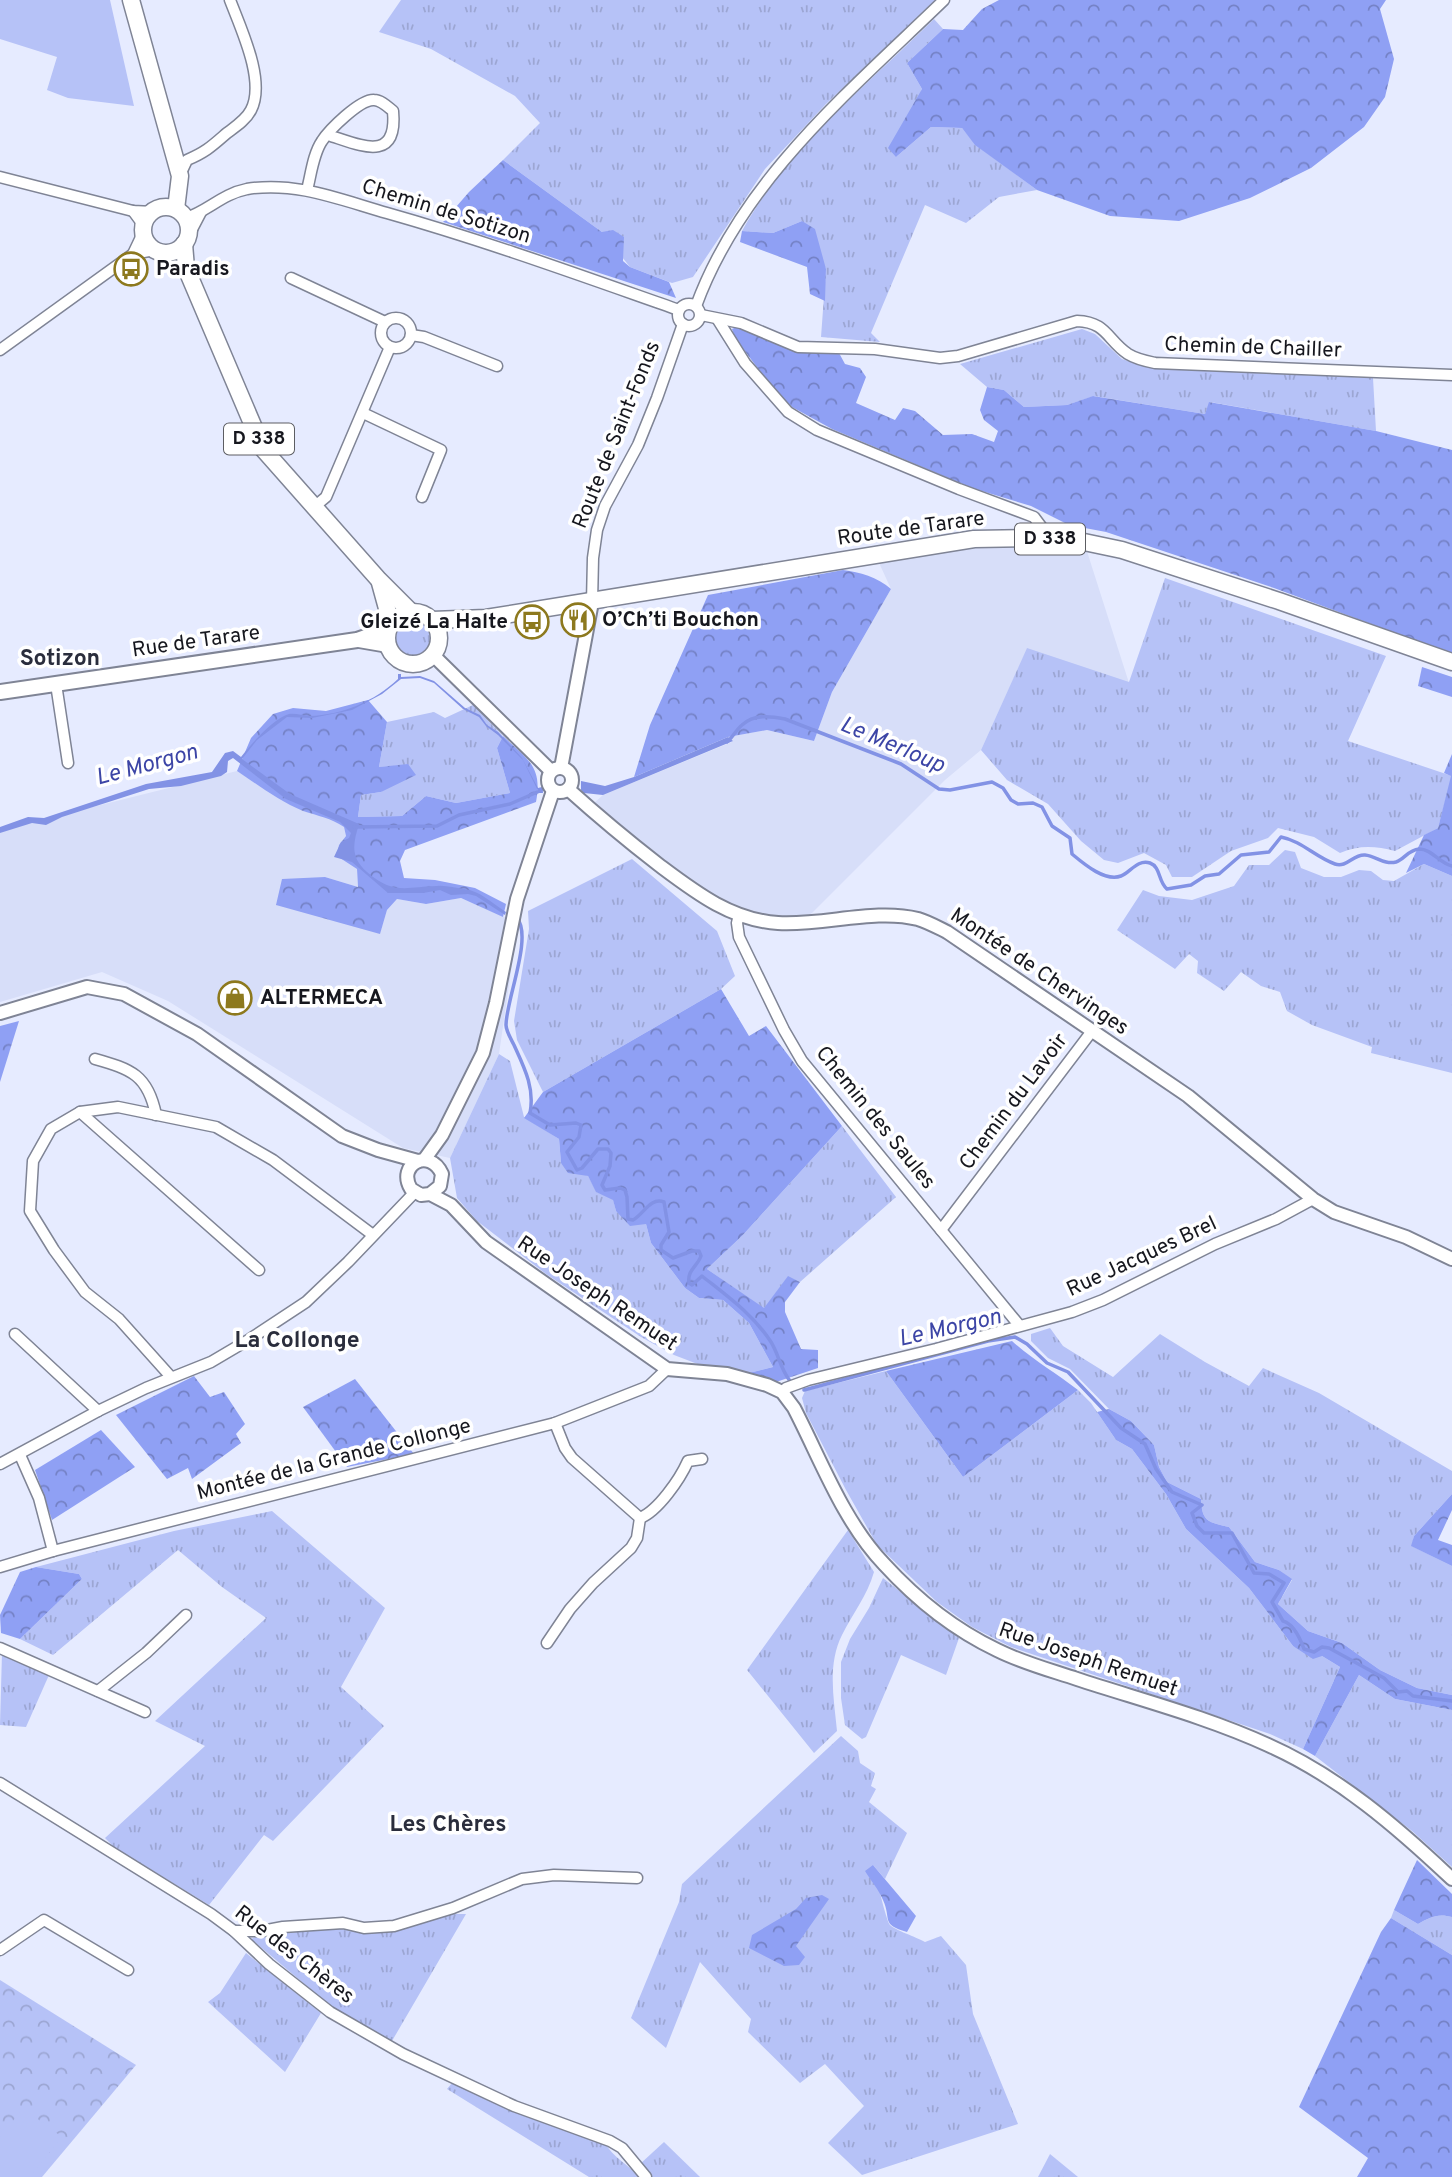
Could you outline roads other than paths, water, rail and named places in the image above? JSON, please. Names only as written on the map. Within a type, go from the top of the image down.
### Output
[{"type":"main road","points":[[131,0],[180,176],[161,218],[145,240],[162,251],[186,239],[161,218]]},
{"type":"main road","name":"D 338","points":[[186,239],[186,268],[263,449],[379,580],[411,612]]},
{"type":"main road","name":"D 338","points":[[162,251],[186,268]]},
{"type":"main road","name":"Route de Tarare","points":[[436,627],[974,539],[1044,538],[1084,542],[1122,550],[1279,601],[1452,662]]},
{"type":"main road","name":"D 338","points":[[379,580],[389,632]]},
{"type":"main road","points":[[411,612],[419,613],[436,627],[438,646],[425,662],[411,664],[397,659],[389,632],[397,617],[411,612]]},
{"type":"main road","name":"Rue de Tarare","points":[[0,692],[357,640],[389,632]]},
{"type":"street","points":[[180,176],[187,160],[206,152],[247,116],[255,98],[252,64],[230,0]]},
{"type":"street","points":[[698,311],[687,304],[679,310],[682,324],[697,324],[698,311],[731,231],[763,184],[827,114],[944,0]]},
{"type":"street","points":[[307,190],[321,142],[357,105],[373,100],[383,103],[393,111],[394,126],[388,142],[379,148],[370,148],[328,135]]},
{"type":"street","points":[[0,177],[161,218]]},
{"type":"street","name":"Chemin de Sotizon","points":[[161,218],[202,211],[215,200],[246,190],[271,187],[307,190],[451,231],[679,310]]},
{"type":"street","points":[[133,211],[161,218]]},
{"type":"street","points":[[186,239],[202,211]]},
{"type":"street","points":[[0,350],[133,254],[161,218]]},
{"type":"street","points":[[133,254],[162,251]]},
{"type":"street","points":[[291,278],[385,322]]},
{"type":"street","name":"Chemin de Chailler","points":[[698,311],[718,320],[741,323],[799,347],[875,349],[940,358],[958,356],[1077,321],[1089,321],[1107,332],[1126,353],[1154,363],[1452,375]]},
{"type":"street","points":[[393,318],[402,319],[409,325],[411,335],[404,346],[390,347],[381,336],[385,322],[393,318]]},
{"type":"street","points":[[718,320],[746,363],[788,412],[817,430],[1034,517],[1043,529],[1044,538]]},
{"type":"street","name":"Route de Saint-Fonds","points":[[556,769],[592,601],[597,530],[606,506],[638,445],[682,324]]},
{"type":"street","points":[[411,335],[424,337],[497,366]]},
{"type":"street","points":[[314,507],[326,497],[390,347]]},
{"type":"street","points":[[363,414],[441,450],[422,497]]},
{"type":"street","points":[[433,654],[556,769],[566,769],[572,776],[572,784],[559,793],[547,783],[556,769]]},
{"type":"street","points":[[55,684],[68,762]]},
{"type":"street","name":"Montée de Chervinges","points":[[568,789],[627,841],[691,889],[715,905],[739,915],[778,923],[814,923],[880,916],[906,917],[930,923],[972,948],[1188,1096],[1313,1199],[1334,1212],[1406,1237],[1452,1259]]},
{"type":"street","points":[[407,1179],[410,1168],[421,1161],[442,1135],[483,1053],[517,899],[553,790]]},
{"type":"street","name":"Chemin des Saules","points":[[739,915],[739,937],[802,1061],[1019,1325]]},
{"type":"street","points":[[0,1013],[87,987],[124,995],[197,1034],[342,1136],[378,1150],[434,1163],[451,1205]]},
{"type":"street","name":"Chemin du Lavoir","points":[[941,1230],[1092,1031]]},
{"type":"street","points":[[94,1059],[125,1068],[141,1078],[153,1097],[156,1115]]},
{"type":"street","points":[[171,1377],[119,1319],[85,1292],[30,1211],[33,1161],[51,1129],[80,1112],[118,1107],[216,1127],[273,1160],[373,1235]]},
{"type":"street","points":[[80,1112],[259,1270]]},
{"type":"street","points":[[378,1150],[401,1169],[415,1192],[421,1195],[430,1194],[438,1189],[442,1178],[442,1135]]},
{"type":"street","points":[[0,1464],[98,1411],[171,1377],[211,1362],[306,1302],[415,1192]]},
{"type":"street","name":"Rue Joseph Remuet","points":[[430,1194],[451,1205],[486,1242],[667,1369],[727,1374],[782,1392],[794,1408],[859,1533],[883,1564],[935,1612],[970,1636],[1024,1662],[1223,1727],[1301,1761],[1379,1814],[1452,1879]]},
{"type":"street","name":"Rue Jacques Brel","points":[[782,1392],[808,1380],[936,1349],[1103,1300],[1313,1199]]},
{"type":"street","points":[[15,1334],[98,1411]]},
{"type":"street","name":"Montée de la Grande Collonge","points":[[0,1567],[53,1551],[555,1423],[649,1386],[667,1369]]},
{"type":"street","points":[[555,1423],[572,1458],[640,1518]]},
{"type":"street","points":[[20,1455],[39,1498],[53,1551]]},
{"type":"street","points":[[640,1518],[650,1514],[680,1477],[688,1461],[702,1459]]},
{"type":"street","points":[[547,1643],[570,1609],[593,1583],[631,1548],[637,1538],[640,1518]]},
{"type":"street","points":[[99,1691],[146,1653],[186,1615]]},
{"type":"street","points":[[0,1648],[145,1712]]},
{"type":"street","name":"Rue des Chères","points":[[0,1783],[184,1896],[234,1931],[269,1964],[330,2012],[403,2054],[514,2105],[610,2141],[622,2148],[646,2177]]},
{"type":"street","points":[[234,1931],[343,1923],[364,1928],[394,1926],[453,1908],[522,1879],[554,1875],[637,1878]]},
{"type":"street","points":[[0,1950],[44,1920],[128,1970]]},
{"type":"waterway","name":"Le Merloup","points":[[727,742],[747,721],[762,717],[779,718],[901,764],[939,789],[950,790],[992,782],[1003,788],[1011,800],[1018,804],[1033,803],[1042,807],[1052,826],[1070,838],[1072,854],[1095,871],[1115,877],[1141,863],[1150,863],[1156,868],[1167,889],[1191,885],[1205,876],[1219,874],[1241,855],[1269,852],[1281,837],[1339,865],[1361,855],[1396,862],[1419,849],[1428,851],[1452,866]]},
{"type":"waterway","name":"Le Merloup","points":[[354,827],[437,826],[459,815],[510,804],[542,790]]},
{"type":"waterway","name":"Le Morgon","points":[[517,918],[521,927],[521,954],[506,1025],[528,1078],[530,1113],[550,1125],[581,1125],[579,1137],[567,1152],[577,1170],[582,1168],[598,1149],[608,1149],[611,1153],[610,1166],[602,1185],[605,1190],[625,1190],[628,1219],[633,1220],[655,1202],[664,1202],[669,1232],[661,1250],[673,1258],[699,1251],[701,1256],[691,1272],[689,1283],[692,1285],[702,1276],[748,1314],[771,1342],[790,1381]]},
{"type":"waterway","name":"Le Morgon","points":[[804,1390],[988,1341],[1015,1337],[1027,1344],[1047,1363],[1068,1372],[1121,1428],[1145,1444],[1156,1469],[1172,1492],[1202,1505],[1192,1513],[1197,1526],[1204,1533],[1232,1533],[1254,1573],[1269,1574],[1284,1583],[1272,1602],[1283,1621],[1296,1632],[1304,1649],[1314,1652],[1322,1647],[1329,1648],[1384,1678],[1398,1692],[1407,1691],[1413,1696],[1452,1701]]},
{"type":"place","name":"Paradis","points":[[131,269]]},
{"type":"place","name":"O’Ch’ti Bouchon","points":[[578,620]]},
{"type":"place","name":"Gleizé La Halte","points":[[532,622]]},
{"type":"place","name":"ALTERMECA","points":[[235,998]]},
{"type":"district","name":"Sotizon","points":[[60,659]]},
{"type":"district","name":"La Collonge","points":[[297,1341]]},
{"type":"district","name":"Les Chères","points":[[448,1825]]}]
